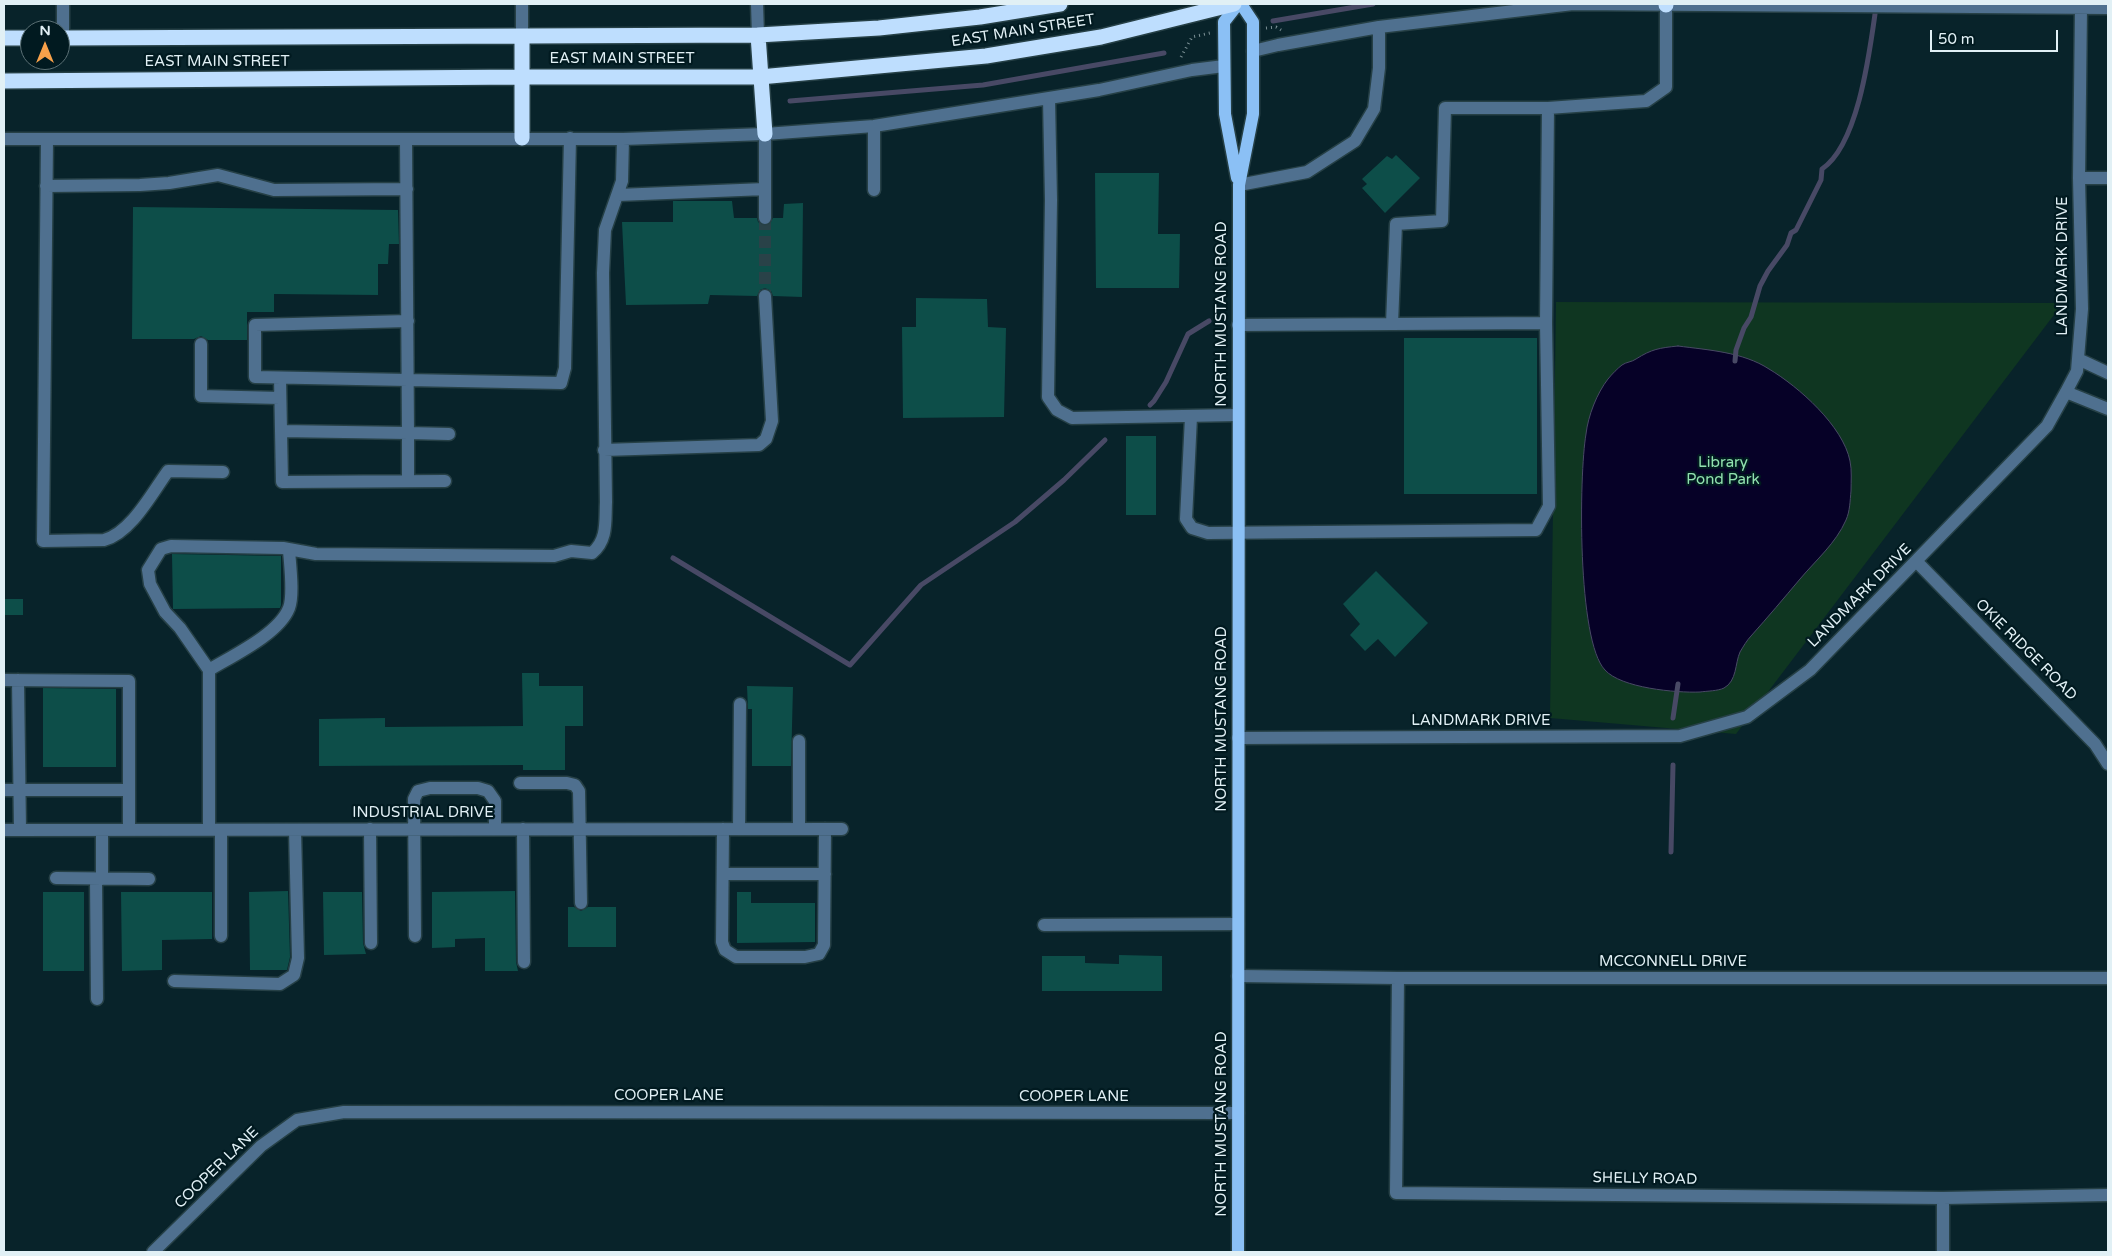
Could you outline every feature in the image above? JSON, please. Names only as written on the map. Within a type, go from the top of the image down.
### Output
[{"type":"highway","name":"EAST MAIN STREET","points":[[70,38],[758,35],[879,28],[1060,4]]},
{"type":"highway","name":"EAST MAIN STREET","points":[[4,81],[760,77],[986,56],[1101,38],[1234,4]]},
{"type":"highway","points":[[758,35],[765,134]]},
{"type":"highway","points":[[522,37],[522,138]]},
{"type":"highway","points":[[4,38],[20,38]]},
{"type":"main road","name":"NORTH MUSTANG ROAD","points":[[1238,1252],[1239,185],[1253,114],[1253,22],[1240,4],[1224,22],[1225,114],[1239,185]]},
{"type":"street","points":[[62,4],[62,20]]},
{"type":"street","points":[[522,4],[522,37]]},
{"type":"street","points":[[758,4],[758,35]]},
{"type":"street","points":[[1253,51],[1378,27],[1573,4],[2108,8]]},
{"type":"street","points":[[1392,324],[1396,224],[1442,221],[1444,108],[1548,108],[1646,100],[1666,88],[1666,5]]},
{"type":"street","name":"LANDMARK DRIVE","points":[[1238,738],[1680,736],[1747,717],[1810,670],[2047,426],[2077,371],[2082,309],[2078,178],[2081,8]]},
{"type":"street","points":[[1239,185],[1307,172],[1355,142],[1374,109],[1379,68],[1378,27]]},
{"type":"street","points":[[4,139],[623,139],[765,134],[874,126],[1098,90],[1192,70],[1224,66]]},
{"type":"street","points":[[1049,98],[1051,200],[1048,397],[1057,410],[1072,418],[1238,415]]},
{"type":"street","points":[[1191,417],[1186,520],[1192,528],[1208,532],[1536,530],[1549,506],[1546,322],[1548,108]]},
{"type":"street","points":[[874,126],[874,190]]},
{"type":"street","points":[[765,134],[765,218]]},
{"type":"street","points":[[408,321],[255,325],[255,377],[562,383],[565,368],[570,138]]},
{"type":"street","points":[[47,139],[44,541],[104,540],[113,538],[126,527],[168,472],[223,472]]},
{"type":"street","points":[[406,139],[408,481]]},
{"type":"street","points":[[220,936],[209,670],[180,628],[165,612],[150,584],[148,570],[154,557],[161,549],[171,546],[246,546],[316,554],[554,556],[570,551],[592,553],[601,546],[604,534],[603,273],[605,230],[622,181],[623,139]]},
{"type":"street","points":[[46,186],[140,185],[169,183],[218,175],[274,190],[407,189]]},
{"type":"street","points":[[2078,178],[2108,178]]},
{"type":"street","points":[[618,195],[765,189]]},
{"type":"street","points":[[604,450],[759,445],[766,439],[772,421],[765,296]]},
{"type":"street","points":[[1238,325],[1546,322]]},
{"type":"street","points":[[202,344],[201,396],[280,398]]},
{"type":"street","points":[[2078,359],[2108,373]]},
{"type":"street","points":[[280,378],[282,482],[446,481]]},
{"type":"street","points":[[2066,392],[2108,409]]},
{"type":"street","points":[[281,431],[449,434]]},
{"type":"street","points":[[209,670],[260,638],[282,621],[290,607],[289,550]]},
{"type":"street","name":"OKIE RIDGE ROAD","points":[[1916,562],[2096,744],[2108,764]]},
{"type":"street","points":[[4,680],[128,682],[129,830]]},
{"type":"street","points":[[18,680],[20,830]]},
{"type":"street","points":[[740,704],[740,829]]},
{"type":"street","points":[[799,741],[799,829]]},
{"type":"street","points":[[520,783],[567,783],[575,785],[579,791],[581,903]]},
{"type":"street","points":[[415,936],[414,799],[418,792],[430,788],[478,788],[488,791],[494,801],[495,829]]},
{"type":"street","points":[[4,790],[129,790]]},
{"type":"street","points":[[370,829],[371,943]]},
{"type":"street","points":[[523,829],[524,962]]},
{"type":"street","points":[[723,829],[722,942],[725,950],[736,957],[796,957],[819,954],[824,945],[825,829]]},
{"type":"street","name":"INDUSTRIAL DRIVE","points":[[4,830],[842,829]]},
{"type":"street","points":[[97,999],[99,879],[102,830]]},
{"type":"street","points":[[174,981],[280,984],[294,975],[298,958],[295,830]]},
{"type":"street","points":[[722,874],[824,874]]},
{"type":"street","points":[[56,878],[149,879]]},
{"type":"street","points":[[1044,925],[1238,924]]},
{"type":"street","name":"MCCONNELL DRIVE","points":[[1238,976],[1398,978],[2108,978]]},
{"type":"street","name":"SHELLY ROAD","points":[[1398,978],[1396,1193],[1943,1198],[2108,1195]]},
{"type":"street","name":"COOPER LANE","points":[[153,1252],[261,1146],[297,1120],[344,1112],[1238,1114]]},
{"type":"street","points":[[1943,1198],[1943,1252]]},
{"type":"path","points":[[1187,45],[1192,38],[1224,32]]},
{"type":"green space","name":"Library Pond Park","points":[[1556,302],[2063,303],[1736,734],[1550,718]]},
{"type":"shaded area","points":[[1678,346],[1737,355],[1759,363],[1781,377],[1806,397],[1839,434],[1846,448],[1851,468],[1849,510],[1837,536],[1748,639],[1738,656],[1733,676],[1728,685],[1719,690],[1700,692],[1677,692],[1636,685],[1623,681],[1605,670],[1596,653],[1589,627],[1582,556],[1584,455],[1589,420],[1597,398],[1608,379],[1625,363],[1651,351]]},
{"type":"building","points":[[1396,155],[1420,178],[1385,213],[1362,188],[1367,184],[1362,179],[1387,156],[1392,159]]},
{"type":"building","points":[[1095,173],[1159,173],[1158,234],[1180,234],[1179,288],[1096,288]]},
{"type":"building","points":[[673,201],[732,201],[734,218],[757,218],[758,222],[765,226],[769,225],[773,218],[783,218],[784,204],[803,203],[802,297],[773,296],[771,291],[765,288],[760,290],[757,296],[710,295],[708,304],[626,305],[622,222],[673,222]]},
{"type":"building","points":[[133,207],[398,210],[399,244],[389,244],[388,264],[378,264],[378,295],[274,294],[274,312],[247,312],[247,340],[208,340],[201,336],[194,339],[132,339]]},
{"type":"building","points":[[916,298],[987,299],[988,327],[1006,328],[1004,417],[903,418],[902,327],[916,327]]},
{"type":"building","points":[[1404,338],[1537,338],[1537,494],[1404,494]]},
{"type":"building","points":[[1126,436],[1156,436],[1156,515],[1126,515]]},
{"type":"building","points":[[172,554],[281,556],[280,608],[173,609]]},
{"type":"building","points":[[1376,571],[1428,623],[1395,657],[1378,639],[1365,651],[1350,635],[1360,624],[1343,604]]},
{"type":"building","points":[[4,599],[23,599],[23,615],[4,615]]},
{"type":"building","points":[[522,673],[539,673],[539,686],[583,686],[583,726],[565,726],[565,770],[523,770],[523,765],[319,766],[319,719],[385,718],[385,727],[523,726]]},
{"type":"building","points":[[747,686],[793,687],[791,766],[752,766],[752,709],[748,709]]},
{"type":"building","points":[[43,688],[116,689],[116,767],[43,767]]},
{"type":"building","points":[[288,891],[290,957],[287,970],[250,970],[249,892]]},
{"type":"building","points":[[515,891],[516,962],[518,971],[485,971],[485,938],[455,939],[455,947],[432,948],[432,892]]},
{"type":"building","points":[[43,892],[84,892],[84,971],[43,971]]},
{"type":"building","points":[[121,892],[212,892],[212,939],[162,940],[162,970],[122,971]]},
{"type":"building","points":[[323,892],[362,892],[363,943],[366,954],[324,955]]},
{"type":"building","points":[[737,892],[751,892],[751,903],[815,903],[815,942],[737,943]]},
{"type":"building","points":[[568,907],[574,907],[581,911],[588,907],[616,907],[616,947],[568,947]]},
{"type":"building","points":[[1119,955],[1162,956],[1162,991],[1042,991],[1042,956],[1085,956],[1085,963],[1119,964]]},
{"type":"waterway","points":[[1273,21],[1373,4]]},
{"type":"waterway","points":[[1735,361],[1736,350],[1744,328],[1751,317],[1760,286],[1768,271],[1787,245],[1791,233],[1796,230],[1821,180],[1822,169],[1835,157],[1854,118],[1866,70],[1876,7]]},
{"type":"waterway","points":[[790,101],[983,85],[1164,53]]},
{"type":"waterway","points":[[1150,405],[1166,382],[1188,334],[1209,321]]},
{"type":"waterway","points":[[673,558],[850,665],[921,585],[1015,522],[1064,480],[1105,440]]},
{"type":"waterway","points":[[1673,718],[1678,684]]},
{"type":"waterway","points":[[1671,852],[1673,765]]},
{"type":"tunnel","points":[[765,218],[765,296]]}]
